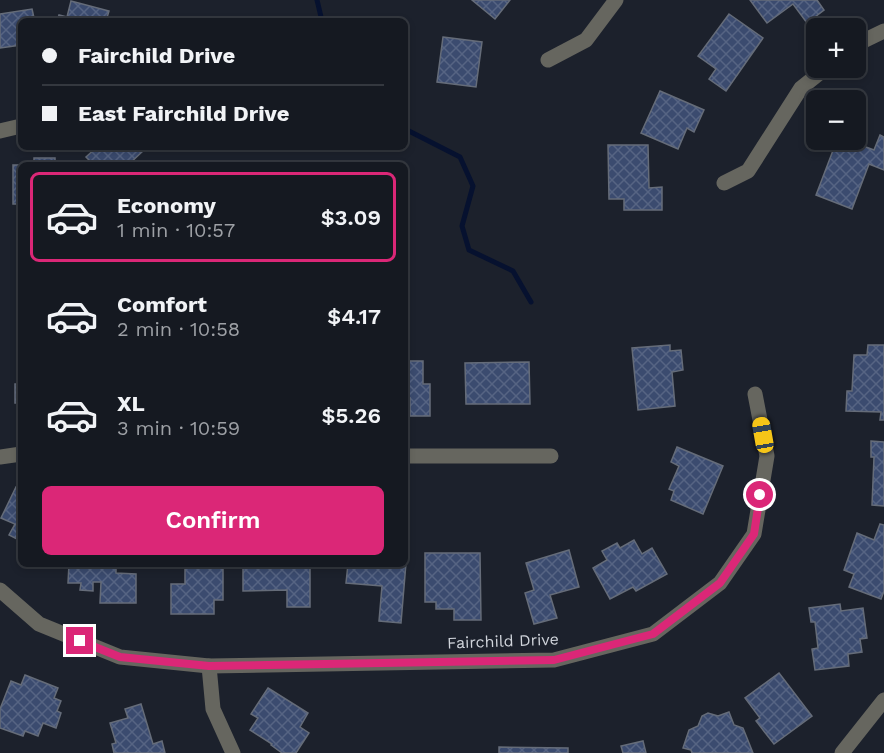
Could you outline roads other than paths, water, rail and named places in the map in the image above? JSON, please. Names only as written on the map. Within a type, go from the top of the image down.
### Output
[{"type":"street","points":[[548,60],[586,40],[616,0]]},
{"type":"street","points":[[866,40],[884,31]]},
{"type":"street","points":[[724,183],[748,171],[801,88],[814,78]]},
{"type":"street","points":[[0,131],[18,127]]},
{"type":"street","name":"Fairchild Drive","points":[[0,590],[39,624],[120,657],[209,666],[554,660],[653,634],[720,583],[754,534],[767,456],[755,394]]},
{"type":"street","points":[[0,457],[18,454]]},
{"type":"street","points":[[408,456],[550,456]]},
{"type":"street","points":[[209,666],[213,709],[233,753]]},
{"type":"street","points":[[842,753],[884,700]]},
{"type":"waterway","points":[[317,0],[321,18]]},
{"type":"waterway","points":[[408,131],[460,157],[473,186],[462,226],[469,250],[513,271],[531,302]]}]
